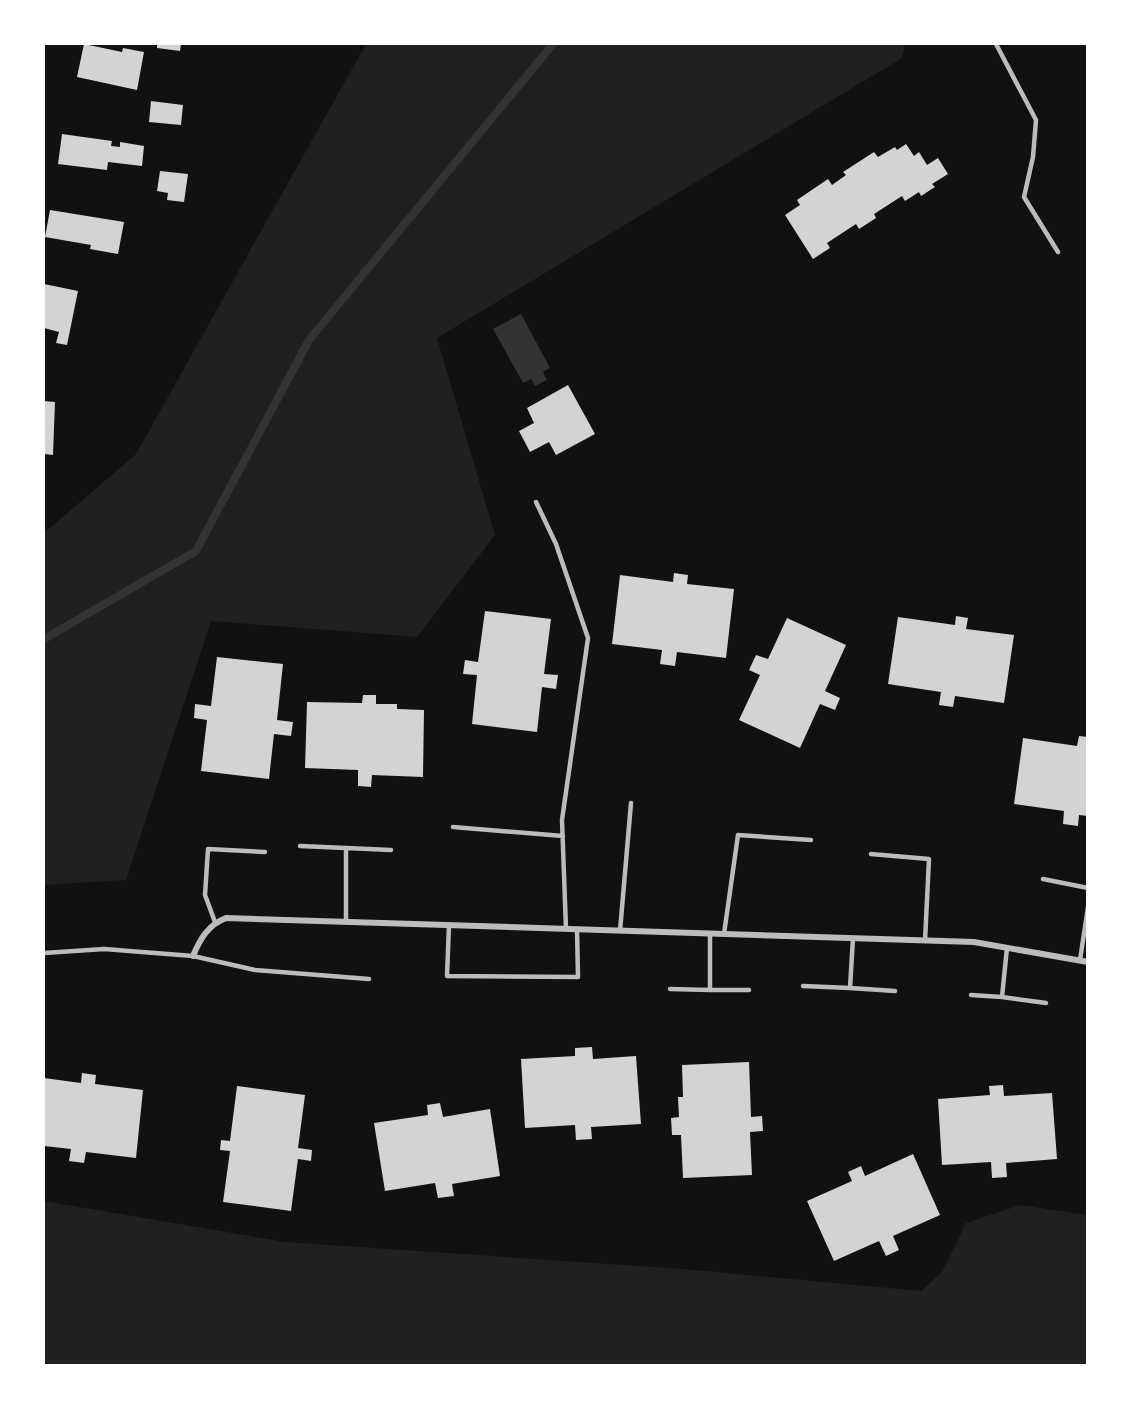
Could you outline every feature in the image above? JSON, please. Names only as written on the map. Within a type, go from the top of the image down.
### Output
[{"type":"street","points":[[193,956],[200,941],[215,922],[226,918],[974,942],[1084,961]]},
{"type":"lane","points":[[996,44],[1036,120],[1033,157],[1024,197],[1058,252]]},
{"type":"lane","points":[[536,502],[556,544],[588,638],[562,820],[566,929]]},
{"type":"lane","points":[[620,931],[631,803]]},
{"type":"lane","points":[[453,827],[563,836]]},
{"type":"lane","points":[[724,934],[738,835],[811,840]]},
{"type":"lane","points":[[300,846],[391,850]]},
{"type":"lane","points":[[345,848],[346,921]]},
{"type":"lane","points":[[215,922],[205,895],[208,849],[265,852]]},
{"type":"lane","points":[[872,854],[929,859],[925,941]]},
{"type":"lane","points":[[1043,879],[1088,888]]},
{"type":"lane","points":[[1084,961],[1088,907]]},
{"type":"lane","points":[[449,925],[447,976],[578,977],[577,929]]},
{"type":"lane","points":[[710,934],[710,990]]},
{"type":"lane","points":[[850,988],[853,938]]},
{"type":"lane","points":[[1002,996],[1007,948]]},
{"type":"lane","points":[[44,952],[104,949],[193,956],[255,970],[369,979]]},
{"type":"lane","points":[[803,986],[895,991]]},
{"type":"lane","points":[[670,989],[749,990]]},
{"type":"lane","points":[[971,995],[1002,996],[1046,1004]]},
{"type":"shaded area","points":[[366,44],[905,44],[902,58],[437,338],[495,535],[417,637],[211,621],[126,880],[44,885],[44,533],[136,454]]},
{"type":"shaded area","points":[[521,314],[550,368],[543,372],[547,380],[535,386],[531,379],[523,383],[493,329]]},
{"type":"shaded area","points":[[44,1201],[285,1242],[683,1269],[921,1291],[942,1272],[966,1223],[1020,1205],[1087,1215],[1087,1365],[44,1365]]},
{"type":"building","points":[[84,44],[122,52],[123,48],[144,52],[137,90],[77,77]]},
{"type":"building","points":[[157,44],[181,44],[180,51],[157,48]]},
{"type":"building","points":[[151,101],[183,105],[181,125],[149,122]]},
{"type":"building","points":[[62,134],[112,141],[111,146],[120,147],[120,142],[144,146],[142,166],[108,162],[107,170],[58,164]]},
{"type":"building","points":[[906,144],[914,156],[919,152],[927,165],[938,158],[948,174],[932,184],[935,187],[921,196],[919,192],[905,201],[902,196],[874,214],[876,218],[859,229],[856,224],[827,243],[830,248],[813,259],[785,215],[800,205],[797,200],[828,179],[832,185],[846,175],[843,172],[874,152],[878,157],[895,147],[897,150]]},
{"type":"building","points":[[160,171],[188,174],[184,202],[167,200],[168,193],[157,191]]},
{"type":"building","points":[[50,210],[124,222],[118,254],[90,249],[91,245],[45,237]]},
{"type":"building","points":[[44,284],[78,291],[67,345],[56,343],[59,332],[44,328]]},
{"type":"building","points":[[568,385],[595,434],[556,455],[549,442],[530,452],[519,431],[534,423],[527,408]]},
{"type":"building","points":[[44,401],[55,402],[53,455],[44,454]]},
{"type":"building","points":[[674,573],[688,575],[687,584],[734,589],[726,658],[677,652],[675,666],[660,664],[662,650],[612,644],[620,575],[673,582]]},
{"type":"building","points":[[485,611],[551,619],[544,674],[558,675],[556,689],[542,687],[537,732],[472,724],[477,675],[463,674],[465,660],[478,662]]},
{"type":"building","points":[[956,616],[968,618],[966,629],[1014,635],[1004,703],[955,696],[953,707],[939,705],[941,692],[888,684],[898,617],[955,625]]},
{"type":"building","points":[[787,618],[846,645],[825,691],[840,698],[835,710],[820,704],[800,748],[739,720],[760,675],[749,670],[756,655],[768,659]]},
{"type":"building","points":[[217,657],[283,664],[277,720],[293,722],[291,736],[274,734],[269,779],[201,771],[207,720],[194,718],[195,704],[211,706]]},
{"type":"building","points":[[363,695],[376,695],[376,704],[397,704],[397,709],[424,710],[423,777],[372,775],[371,787],[358,786],[358,770],[305,768],[307,702],[362,703]]},
{"type":"building","points":[[1079,736],[1088,737],[1088,816],[1079,815],[1078,826],[1063,824],[1064,811],[1014,804],[1023,738],[1077,746]]},
{"type":"building","points":[[592,1047],[593,1059],[636,1056],[641,1124],[591,1127],[592,1139],[576,1140],[575,1125],[525,1128],[521,1059],[575,1056],[575,1048]]},
{"type":"building","points":[[749,1062],[751,1117],[762,1116],[763,1131],[750,1132],[752,1175],[683,1178],[681,1135],[672,1135],[671,1118],[679,1117],[678,1097],[683,1097],[682,1065]]},
{"type":"building","points":[[82,1073],[96,1075],[95,1084],[143,1090],[136,1158],[86,1152],[84,1163],[69,1161],[71,1149],[44,1146],[44,1078],[81,1083]]},
{"type":"building","points":[[1003,1085],[1004,1096],[1052,1093],[1057,1159],[1006,1163],[1007,1177],[992,1178],[991,1162],[942,1165],[938,1099],[990,1095],[989,1086]]},
{"type":"building","points":[[237,1086],[305,1095],[298,1148],[312,1150],[311,1161],[298,1159],[291,1211],[223,1202],[230,1151],[220,1150],[221,1140],[230,1141]]},
{"type":"building","points":[[440,1103],[443,1117],[490,1109],[500,1176],[452,1184],[454,1196],[438,1198],[435,1183],[385,1191],[374,1123],[428,1115],[427,1105]]},
{"type":"building","points":[[913,1154],[940,1215],[893,1236],[899,1250],[886,1256],[879,1241],[834,1261],[807,1201],[852,1181],[848,1172],[861,1166],[865,1176]]},
{"type":"waterway","points":[[44,639],[196,551],[309,340],[553,44]]}]
